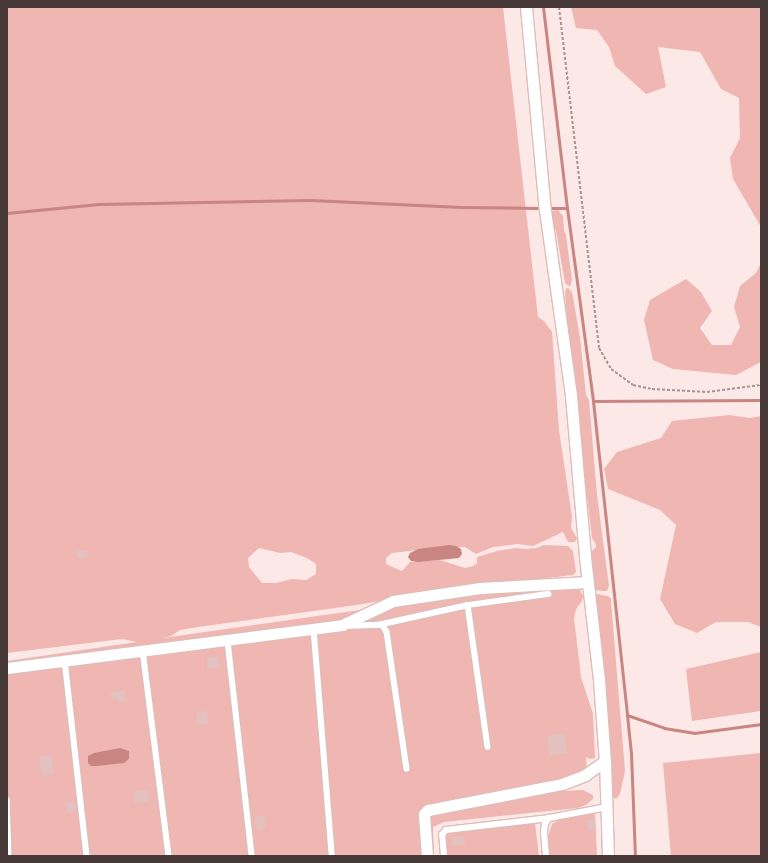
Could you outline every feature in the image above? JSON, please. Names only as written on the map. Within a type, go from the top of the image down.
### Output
[{"type":"street","points":[[526,7],[545,210],[571,396],[588,582],[599,680],[605,761],[608,856]]},
{"type":"street","points":[[7,668],[144,650],[228,641],[342,625],[393,601],[480,588],[588,582]]},
{"type":"street","points":[[427,856],[424,814],[428,810],[562,784],[584,775],[605,761]]},
{"type":"lane","points":[[342,625],[354,626],[382,624],[468,605],[548,594]]},
{"type":"lane","points":[[468,605],[488,747]]},
{"type":"lane","points":[[382,624],[387,632],[407,769]]},
{"type":"lane","points":[[314,629],[332,854]]},
{"type":"lane","points":[[228,641],[252,856]]},
{"type":"lane","points":[[144,650],[169,856]]},
{"type":"lane","points":[[65,660],[87,856]]},
{"type":"lane","points":[[7,800],[9,856]]},
{"type":"lane","points":[[444,856],[442,835],[446,830],[549,818],[607,807]]},
{"type":"lane","points":[[546,856],[544,832],[545,824],[549,818]]},
{"type":"path","points":[[559,7],[572,133],[599,348],[611,369],[632,385],[652,389],[707,392],[761,385]]},
{"type":"shaded area","points":[[7,7],[503,7],[538,317],[544,321],[552,332],[559,430],[572,517],[571,528],[577,538],[575,542],[568,542],[563,532],[533,546],[517,544],[493,547],[476,554],[465,547],[443,547],[392,553],[386,558],[386,564],[402,571],[410,562],[440,560],[465,568],[473,566],[477,563],[477,557],[497,551],[515,548],[536,548],[544,545],[568,546],[573,551],[576,572],[573,575],[435,591],[357,605],[198,627],[180,630],[171,636],[163,638],[388,606],[474,592],[579,588],[583,596],[582,601],[576,609],[574,618],[581,677],[593,714],[595,758],[590,759],[586,757],[587,773],[512,794],[583,790],[593,795],[593,799],[586,805],[578,808],[444,822],[433,827],[434,856],[7,856],[7,661],[137,642],[122,639],[7,653]],"holes":[[[259,548],[280,553],[291,552],[307,558],[316,564],[316,574],[306,580],[292,579],[276,583],[262,583],[249,567],[248,558]]]},
{"type":"shaded area","points":[[571,7],[761,7],[761,227],[733,179],[730,158],[740,138],[739,98],[721,89],[700,52],[658,47],[666,87],[646,94],[615,66],[609,47],[597,30],[576,28]]},
{"type":"shaded area","points":[[558,210],[563,216],[566,235],[572,280],[570,287],[565,283],[556,231],[552,223],[551,211]]},
{"type":"shaded area","points":[[761,263],[761,362],[736,375],[673,369],[653,360],[644,320],[650,300],[686,279],[701,292],[712,311],[700,328],[712,345],[731,345],[740,327],[734,307],[740,286],[756,273]]},
{"type":"shaded area","points":[[568,288],[572,292],[580,337],[586,395],[589,400],[597,495],[609,586],[607,591],[595,590],[594,587],[591,552],[596,547],[596,544],[592,538],[569,345],[565,293],[566,289]]},
{"type":"shaded area","points":[[729,415],[750,418],[761,416],[761,627],[748,622],[716,622],[697,633],[675,624],[660,599],[676,525],[660,510],[608,489],[604,469],[617,452],[661,438],[672,421]]},
{"type":"shaded area","points":[[449,545],[456,546],[461,549],[462,554],[459,558],[418,562],[411,561],[408,557],[410,553],[418,549]]},
{"type":"shaded area","points":[[597,594],[611,598],[625,771],[620,794],[616,799],[613,797],[611,786],[594,596]]},
{"type":"shaded area","points":[[761,652],[761,711],[692,721],[686,669]]},
{"type":"shaded area","points":[[120,748],[129,751],[129,759],[124,763],[91,766],[88,763],[88,756],[94,753]]},
{"type":"shaded area","points":[[761,753],[761,856],[671,856],[663,763]]},
{"type":"shaded area","points":[[595,813],[597,856],[550,856],[548,836],[552,824],[562,818]]},
{"type":"shaded area","points":[[535,823],[539,856],[448,856],[446,838],[449,832]]},
{"type":"building","points":[[87,550],[88,557],[77,559],[76,551]]},
{"type":"building","points":[[218,656],[220,668],[207,669],[207,657]]},
{"type":"building","points":[[125,690],[126,702],[119,703],[118,699],[112,700],[110,692]]},
{"type":"building","points":[[207,711],[209,724],[197,725],[196,712]]},
{"type":"building","points":[[564,733],[568,753],[550,756],[547,736]]},
{"type":"building","points":[[52,755],[53,775],[41,776],[39,756]]},
{"type":"building","points":[[148,789],[149,801],[134,803],[133,791]]},
{"type":"building","points":[[66,802],[75,802],[75,813],[66,813]]},
{"type":"building","points":[[264,815],[266,828],[257,830],[255,816]]},
{"type":"building","points":[[587,820],[595,820],[596,830],[588,831]]},
{"type":"building","points":[[464,836],[465,845],[452,846],[451,837]]},
{"type":"waterway","points":[[543,7],[567,208],[593,401],[631,753],[635,856]]},
{"type":"waterway","points":[[7,213],[99,204],[311,200],[461,207],[538,208]]},
{"type":"waterway","points":[[549,208],[567,208]]},
{"type":"waterway","points":[[593,401],[761,400]]},
{"type":"waterway","points":[[627,715],[664,728],[694,733],[761,724]]}]
